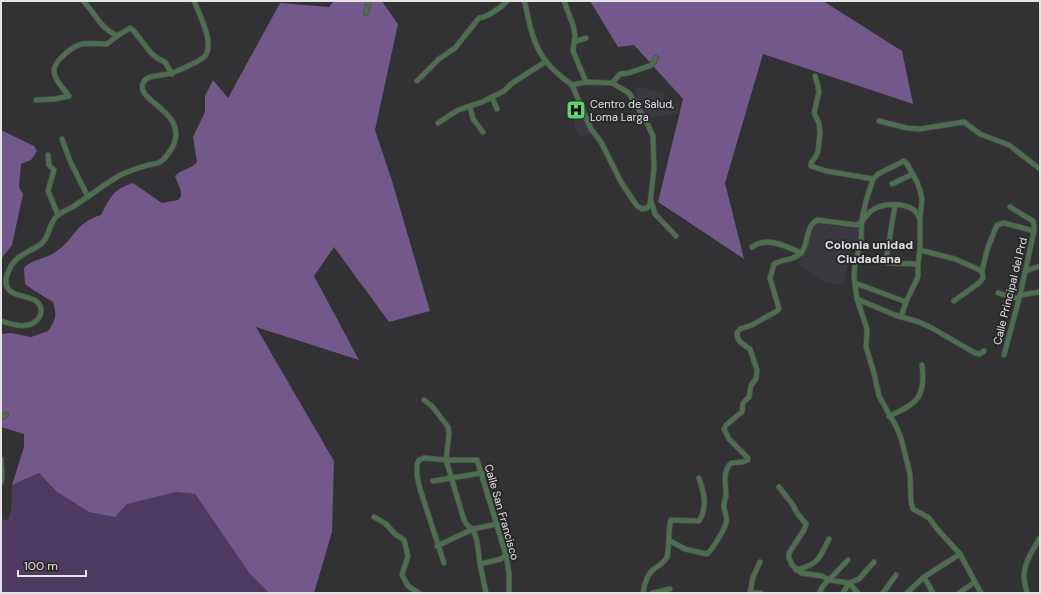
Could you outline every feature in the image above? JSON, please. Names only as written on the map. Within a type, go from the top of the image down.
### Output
[{"type":"street","points":[[83,1],[101,26],[117,36]]},
{"type":"street","points":[[1,321],[19,326],[28,325],[35,322],[40,317],[40,306],[28,297],[14,294],[10,291],[7,286],[6,278],[9,269],[20,255],[46,240],[52,223],[58,215],[120,175],[131,170],[161,162],[169,153],[174,144],[176,133],[175,125],[168,116],[144,94],[142,87],[147,78],[172,74],[199,61],[206,55],[208,49],[206,31],[194,1]]},
{"type":"street","points":[[366,13],[369,1]]},
{"type":"street","points":[[417,81],[439,59],[454,48],[479,18],[490,15],[507,1]]},
{"type":"street","points":[[524,1],[536,44],[545,62],[572,85],[591,129],[601,142],[621,182],[637,206],[642,209],[646,208],[650,204],[651,200],[654,168],[653,136],[646,121],[629,93],[612,83],[586,82],[572,85]]},
{"type":"street","points":[[564,1],[573,25],[573,51],[586,82]]},
{"type":"street","points":[[36,100],[55,100],[69,96],[57,80],[54,71],[56,62],[65,54],[81,44],[107,44],[130,28],[134,30],[151,53],[165,62],[172,74]]},
{"type":"street","points":[[574,42],[586,38]]},
{"type":"street","points":[[612,83],[620,74],[629,73],[652,65],[656,58]]},
{"type":"street","points":[[438,123],[458,110],[470,107],[504,91],[511,84],[545,62]]},
{"type":"street","points":[[815,76],[819,92],[814,113],[819,123],[820,133],[818,151],[811,163],[811,166],[826,171],[873,179]]},
{"type":"street","points":[[492,97],[497,108]]},
{"type":"street","points":[[470,107],[473,119],[483,132]]},
{"type":"street","points":[[879,121],[907,128],[919,129],[964,122],[980,134],[1009,146],[1040,169]]},
{"type":"street","points":[[62,139],[70,161],[88,196]]},
{"type":"street","points":[[48,155],[49,165],[54,170],[48,191],[58,215]]},
{"type":"street","points":[[901,317],[906,302],[918,277],[922,200],[922,190],[907,164],[904,162],[878,174],[873,179],[866,201],[862,222],[861,243],[855,262],[857,299],[867,329],[866,346],[879,396],[901,438],[910,474],[911,502],[913,509],[928,518],[960,554],[981,593]]},
{"type":"street","points":[[892,184],[912,174]]},
{"type":"street","points":[[651,200],[655,214],[676,236]]},
{"type":"street","points":[[670,541],[685,549],[707,554],[713,549],[726,525],[726,515],[723,506],[726,494],[725,474],[731,463],[743,462],[748,460],[748,458],[730,439],[724,429],[726,425],[742,412],[743,403],[749,397],[751,385],[756,379],[757,370],[750,349],[737,339],[737,333],[740,329],[752,325],[777,311],[778,306],[770,278],[773,266],[776,262],[792,259],[801,253],[812,223],[817,220],[857,225],[862,222],[870,212],[883,205],[907,206],[920,218]]},
{"type":"street","points":[[895,205],[886,260],[887,263],[918,264]]},
{"type":"street","points":[[954,301],[979,283],[983,278],[982,271],[988,247],[997,225],[1004,223],[1034,232],[1032,221],[1010,207]]},
{"type":"street","name":"Calle Principal del Prd","points":[[1004,355],[1020,297],[1034,232]]},
{"type":"street","points":[[752,247],[757,243],[767,242],[791,248],[801,253]]},
{"type":"street","points":[[920,250],[955,259],[982,271]]},
{"type":"street","points":[[1026,271],[1040,266]]},
{"type":"street","points":[[855,283],[906,302]]},
{"type":"street","points":[[998,293],[1020,297],[1040,292]]},
{"type":"street","points":[[857,299],[932,328],[975,353],[980,354],[984,351]]},
{"type":"street","points":[[889,416],[907,408],[921,394],[924,376],[922,365]]},
{"type":"street","points":[[424,400],[432,406],[448,426],[449,434],[446,460],[464,520],[467,525],[473,529],[477,541],[486,593]]},
{"type":"street","points":[[444,563],[437,546],[420,489],[417,476],[417,465],[419,460],[424,458],[446,460]]},
{"type":"street","points":[[1,459],[1,484]]},
{"type":"street","name":"Calle San Francisco","points":[[446,460],[477,460],[506,555],[509,573],[509,593]]},
{"type":"street","points":[[433,481],[482,473]]},
{"type":"street","points":[[643,593],[644,584],[650,574],[664,562],[667,557],[670,541],[669,523],[671,520],[699,521],[702,515],[704,493],[699,478]]},
{"type":"street","points":[[779,487],[793,505],[797,513],[806,523],[804,530],[789,552],[789,558],[792,565],[801,574],[822,576],[829,580],[849,583],[859,579],[874,562]]},
{"type":"street","points":[[374,517],[386,524],[395,534],[404,540],[408,556],[402,575],[408,586],[419,593]]},
{"type":"street","points":[[437,546],[462,533],[497,524]]},
{"type":"street","points":[[1027,593],[1024,576],[1026,563],[1030,553],[1040,538]]},
{"type":"street","points":[[796,570],[807,567],[819,560],[829,539]]},
{"type":"street","points":[[907,593],[924,578],[960,554]]},
{"type":"street","points":[[480,564],[501,559],[506,555]]},
{"type":"street","points":[[819,593],[823,586],[848,560]]},
{"type":"street","points":[[760,562],[753,577],[750,593],[761,593]]},
{"type":"street","points":[[883,593],[896,574]]},
{"type":"street","points":[[924,578],[933,593]]},
{"type":"street","points":[[959,593],[975,582]]},
{"type":"street","points":[[843,593],[849,583]]},
{"type":"street","points":[[849,583],[858,593]]},
{"type":"street","points":[[652,593],[670,589]]},
{"type":"shaded area","points":[[334,1],[382,1],[398,24],[375,130],[392,181],[430,311],[389,322],[334,247],[314,276],[359,360],[256,327],[334,461],[332,532],[314,593],[269,593],[250,574],[195,494],[176,492],[127,504],[115,517],[89,512],[56,491],[39,473],[12,485],[24,447],[24,434],[1,427],[1,334],[11,333],[31,337],[48,331],[55,317],[53,302],[25,284],[24,268],[35,261],[54,253],[66,243],[85,222],[101,215],[116,191],[133,183],[162,203],[178,200],[181,196],[181,191],[175,176],[192,167],[197,162],[193,137],[205,112],[205,96],[213,80],[228,98],[280,3],[329,7]]},
{"type":"shaded area","points":[[590,1],[823,1],[902,51],[913,104],[763,54],[725,183],[744,259],[658,202],[683,99],[634,45],[618,47]]},
{"type":"shaded area","points":[[636,87],[664,92],[663,103],[678,104],[678,114],[646,118],[639,103],[635,100]]},
{"type":"shaded area","points":[[583,113],[591,133],[582,138],[576,130],[574,118]]},
{"type":"shaded area","points":[[1,130],[34,146],[37,151],[31,160],[21,164],[19,187],[23,194],[12,245],[1,259]]},
{"type":"shaded area","points":[[816,223],[859,229],[856,250],[851,250],[843,285],[824,282],[799,265]]},
{"type":"shaded area","points":[[39,473],[56,491],[115,517],[127,504],[176,492],[195,494],[250,574],[269,593],[1,593],[1,519],[8,520],[11,512],[12,485]]},
{"type":"place","name":"Centro de Salud, Loma Larga","points":[[576,110]]},
{"type":"district","name":"Colonia unidad Ciudadana","points":[[869,252]]}]
